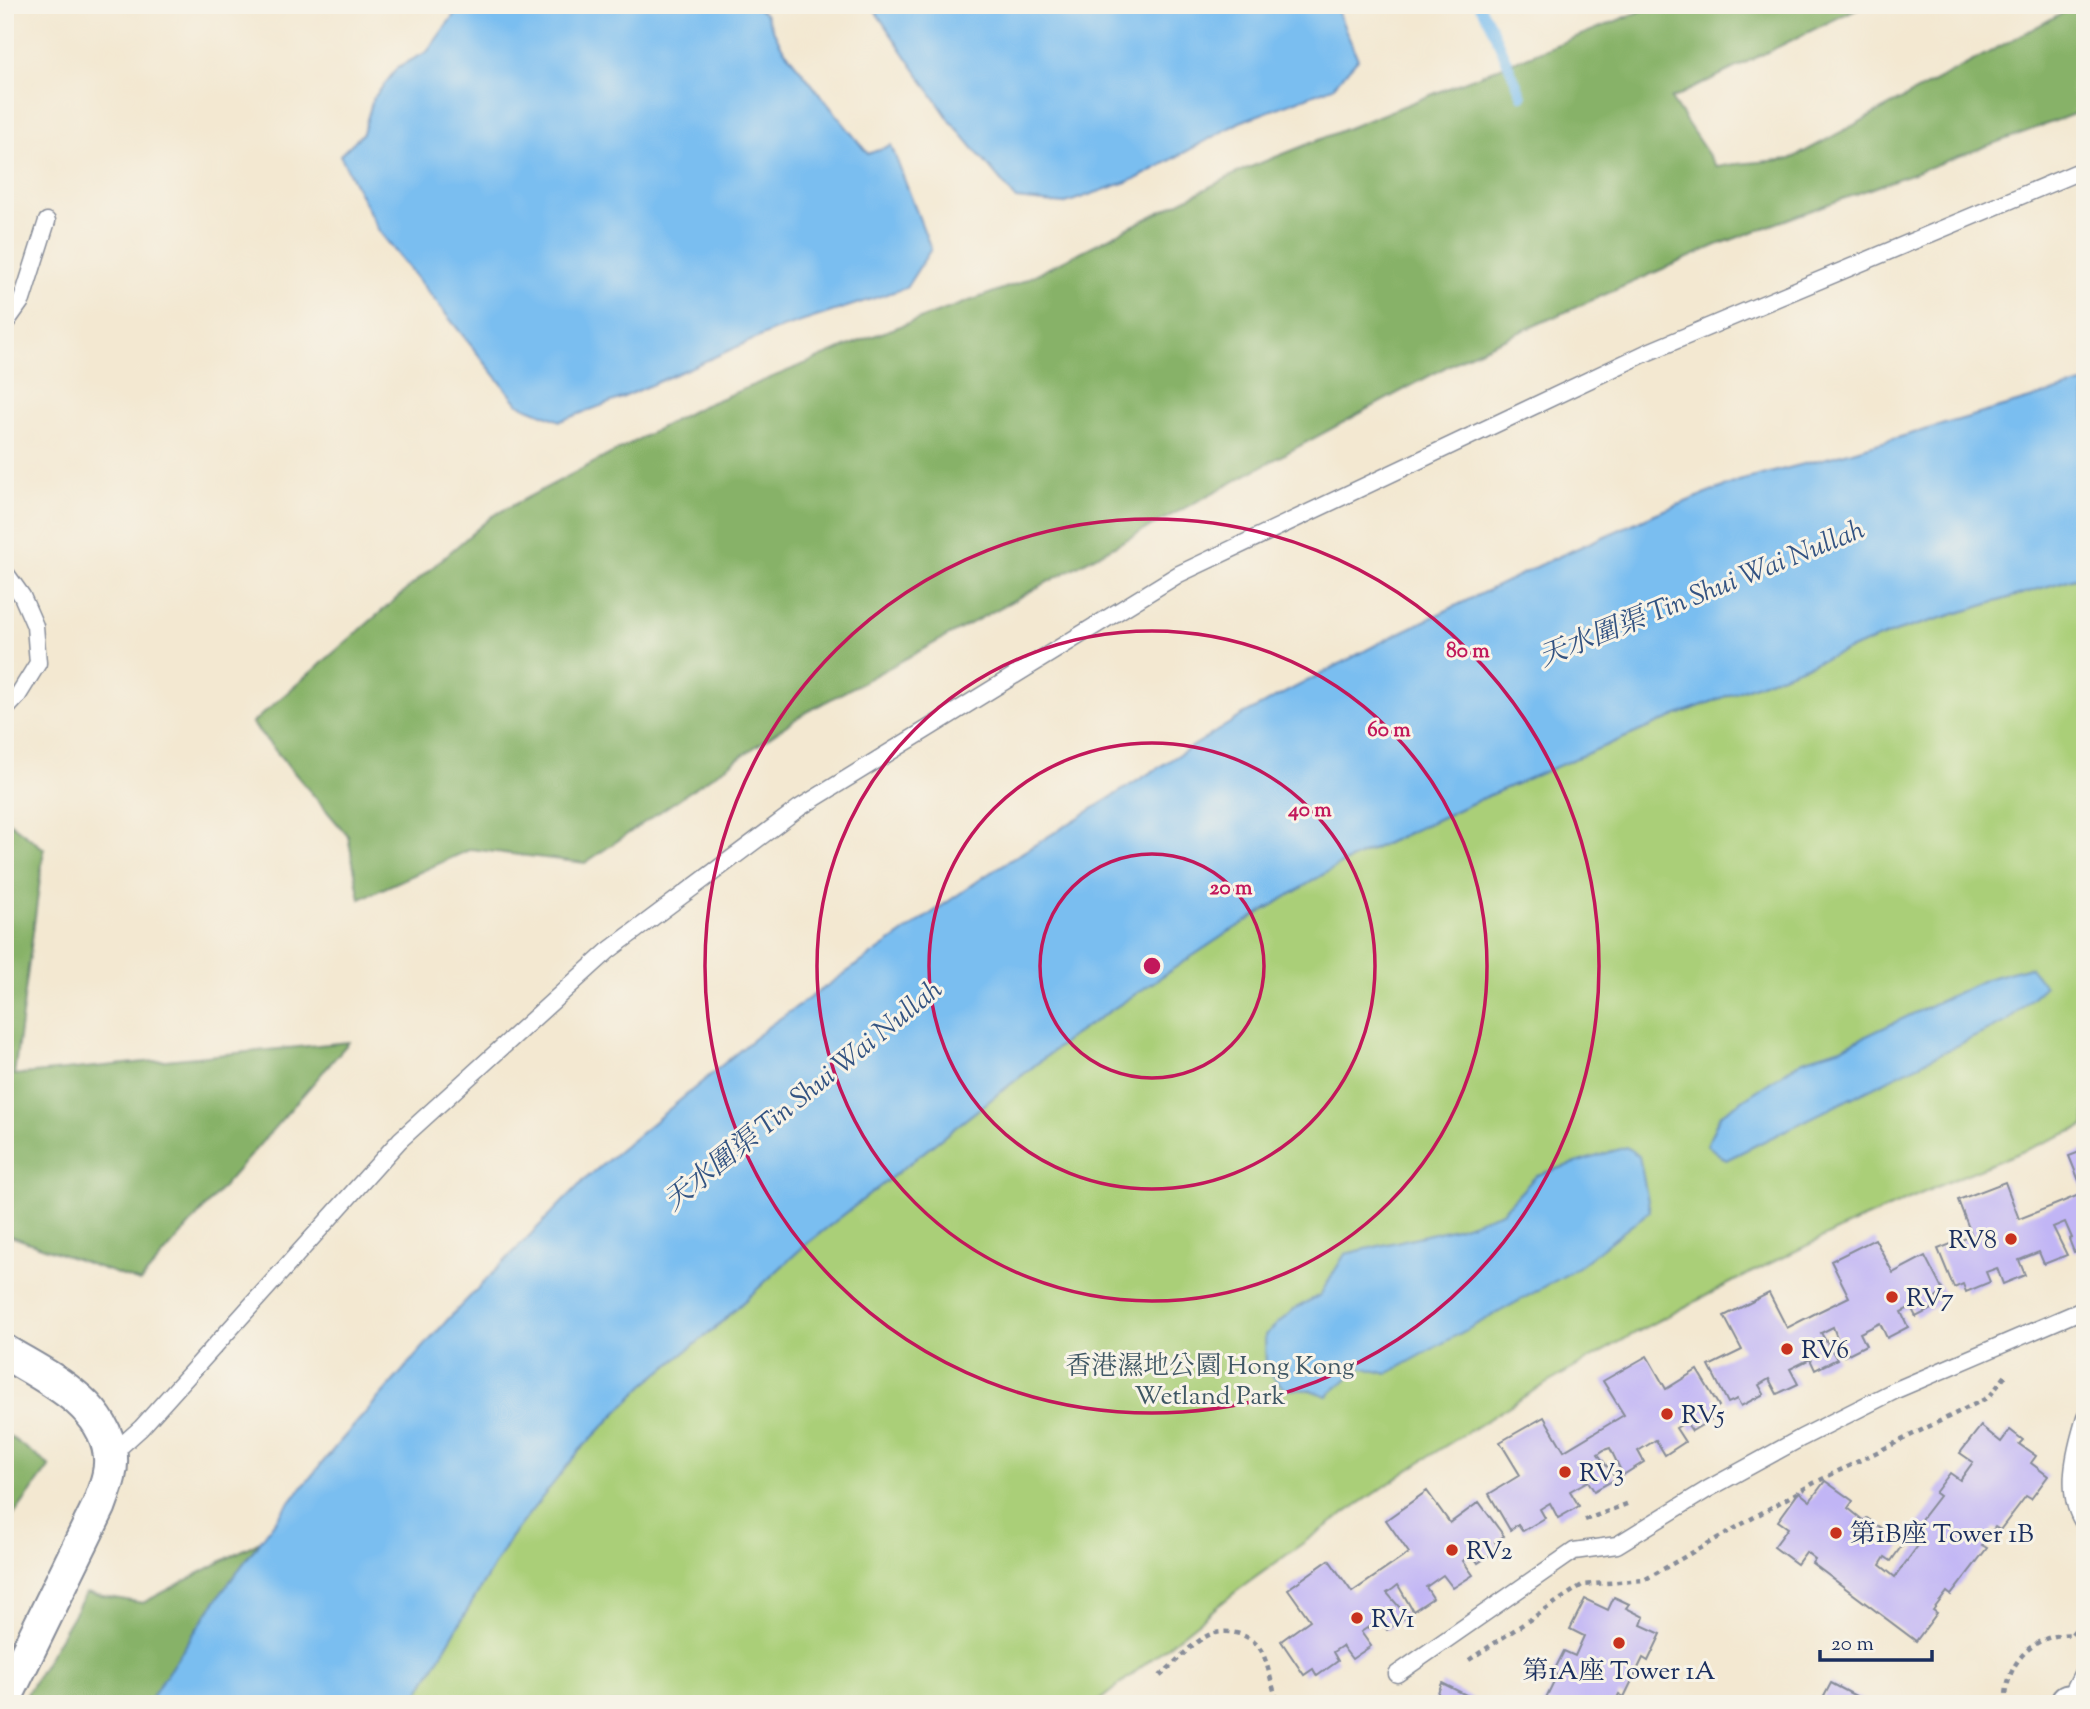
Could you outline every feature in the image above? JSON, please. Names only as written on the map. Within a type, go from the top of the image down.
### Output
[{"type":"street","points":[[5,1352],[64,1388],[90,1410],[104,1430],[111,1455],[109,1478],[99,1506],[5,1698]]},
{"type":"lane","points":[[111,1455],[141,1428],[400,1140],[608,951],[799,808],[1179,575],[1646,353],[2085,169]]},
{"type":"lane","points":[[5,324],[22,300],[47,221]]},
{"type":"lane","points":[[5,572],[22,596],[35,626],[38,663],[17,698],[5,710]]},
{"type":"lane","points":[[1397,1674],[1574,1551],[1617,1545],[1708,1489],[1896,1390],[2085,1309]]},
{"type":"lane","points":[[2085,1418],[2076,1446],[2072,1492],[2085,1525]]},
{"type":"lane","points":[[2068,1703],[2085,1668]]},
{"type":"path","points":[[1460,1667],[1582,1585],[1644,1580],[1814,1483],[1989,1397],[2009,1370]]},
{"type":"path","points":[[2072,1634],[2085,1618]]},
{"type":"path","points":[[1160,1676],[1205,1637],[1219,1632],[1233,1632],[1244,1635],[1262,1651],[1280,1704]]},
{"type":"path","points":[[2006,1704],[2011,1671],[2024,1653],[2042,1640],[2064,1633],[2085,1636]]},
{"type":"green space","points":[[1656,5],[1864,5],[1671,99],[1716,166],[1791,159],[2077,5],[2085,5],[2085,110],[1717,245],[1470,354],[803,714],[585,863],[471,849],[360,899],[348,836],[252,723],[492,516],[700,407],[865,339],[1019,283],[1243,170]]},
{"type":"green space","name":"香港濕地公園 Hong Kong Wetland Park","points":[[2085,575],[2085,1126],[1845,1227],[1637,1332],[1535,1390],[1434,1453],[1335,1520],[1238,1590],[1095,1704],[412,1704],[510,1538],[579,1451],[644,1385],[714,1329],[805,1245],[1071,1037],[1227,933],[1339,865],[1492,794],[1687,711],[1898,631]]},
{"type":"green space","points":[[5,819],[44,849],[14,1075],[349,1042],[140,1282],[5,1234]]},
{"type":"green space","points":[[5,1433],[50,1466],[5,1527]]},
{"type":"green space","points":[[260,1541],[214,1603],[147,1704],[24,1704],[28,1692],[86,1593],[143,1603]]},
{"type":"water","points":[[461,5],[753,5],[765,14],[782,47],[868,154],[891,145],[931,249],[906,288],[773,331],[617,400],[560,421],[518,404],[379,231],[340,155],[363,133],[373,99],[398,67],[427,52]]},
{"type":"water","points":[[871,5],[1335,5],[1358,59],[1333,87],[1240,122],[1138,178],[1063,204],[1016,199],[951,122]]},
{"type":"water","name":"天水圍渠 Tin Shui Wai Nullah","points":[[2085,383],[2085,575],[1898,631],[1687,711],[1492,794],[1339,865],[1227,933],[1071,1037],[805,1245],[714,1329],[644,1385],[579,1451],[510,1538],[412,1704],[147,1704],[214,1603],[285,1508],[337,1445],[450,1317],[583,1181],[769,1026],[985,876],[1241,716],[1391,637],[1553,559],[1657,513],[1739,481]]},
{"type":"water","points":[[2030,967],[2045,986],[2007,1021],[1726,1160],[1707,1145],[1720,1115],[1803,1060],[1841,1048],[1986,979]]},
{"type":"water","points":[[1626,1147],[1639,1156],[1650,1211],[1571,1272],[1387,1374],[1361,1367],[1327,1396],[1310,1390],[1285,1389],[1266,1370],[1265,1335],[1294,1309],[1320,1295],[1345,1254],[1460,1227],[1502,1212],[1537,1175]]},
{"type":"building","name":"RV8","points":[[2085,1150],[2085,1248],[2074,1252],[2069,1239],[2072,1238],[2065,1222],[2053,1227],[2067,1255],[2044,1264],[2039,1252],[2019,1260],[2025,1275],[2003,1284],[1997,1268],[1986,1272],[1990,1282],[1966,1292],[1963,1284],[1954,1288],[1938,1249],[1972,1236],[1958,1200],[2005,1182],[2019,1219],[2084,1193],[2069,1156]]},
{"type":"building","points":[[1875,1239],[1893,1273],[1925,1256],[1944,1293],[1935,1298],[1939,1305],[1916,1317],[1911,1307],[1901,1312],[1908,1327],[1887,1338],[1880,1323],[1860,1333],[1866,1345],[1844,1356],[1833,1327],[1821,1333],[1837,1359],[1815,1370],[1810,1359],[1790,1369],[1798,1384],[1777,1394],[1769,1379],[1759,1385],[1764,1394],[1741,1406],[1737,1399],[1728,1403],[1709,1366],[1742,1350],[1724,1316],[1769,1293],[1787,1328],[1849,1297],[1831,1261]]},
{"type":"building","points":[[1647,1356],[1666,1389],[1697,1370],[1719,1406],[1710,1412],[1714,1418],[1692,1431],[1686,1422],[1676,1428],[1685,1442],[1665,1455],[1656,1440],[1638,1451],[1644,1462],[1623,1475],[1610,1448],[1604,1450],[1598,1454],[1616,1479],[1594,1491],[1588,1481],[1570,1491],[1579,1506],[1558,1518],[1550,1503],[1540,1509],[1545,1518],[1523,1531],[1518,1524],[1510,1530],[1489,1494],[1520,1475],[1500,1442],[1544,1417],[1564,1451],[1624,1415],[1603,1381]]},
{"type":"building","name":"第1B座 Tower 1B","points":[[1981,1426],[2001,1442],[2010,1430],[2023,1440],[2019,1444],[2036,1456],[2031,1463],[2048,1476],[2031,1499],[2026,1496],[2000,1530],[1995,1527],[1982,1545],[1987,1548],[1951,1595],[1947,1592],[1933,1610],[1937,1613],[1916,1641],[1812,1563],[1815,1559],[1806,1552],[1797,1564],[1774,1547],[1788,1528],[1778,1521],[1799,1492],[1810,1501],[1825,1481],[1853,1501],[1848,1508],[1864,1521],[1867,1518],[1903,1544],[1891,1561],[1885,1557],[1880,1565],[1895,1577],[1920,1543],[1909,1535],[1939,1496],[1935,1493],[1950,1473],[1960,1480],[1973,1462],[1960,1453]]},
{"type":"building","points":[[1427,1491],[1450,1523],[1479,1502],[1504,1536],[1495,1542],[1500,1548],[1478,1563],[1472,1554],[1463,1561],[1473,1575],[1453,1588],[1443,1575],[1426,1587],[1433,1598],[1413,1611],[1398,1585],[1387,1593],[1407,1616],[1387,1630],[1379,1620],[1361,1632],[1371,1646],[1352,1659],[1342,1646],[1333,1652],[1338,1661],[1317,1676],[1313,1669],[1304,1675],[1281,1641],[1310,1620],[1288,1589],[1329,1560],[1352,1592],[1409,1553],[1386,1520]]},
{"type":"building","name":"第1A座 Tower 1A","points":[[1614,1597],[1629,1604],[1626,1608],[1644,1617],[1641,1625],[1661,1634],[1648,1661],[1643,1658],[1624,1697],[1619,1694],[1614,1704],[1543,1704],[1557,1675],[1553,1673],[1564,1651],[1575,1656],[1584,1636],[1570,1629],[1585,1599],[1608,1610]]},
{"type":"building","name":"第1A座 Tower 1A","points":[[1442,1683],[1474,1699],[1471,1704],[1433,1704]]},
{"type":"building","points":[[1831,1683],[1871,1704],[1820,1704]]},
{"type":"waterway","points":[[1479,5],[1522,96]]},
{"type":"place","name":"RV8","points":[[2011,1239]]},
{"type":"place","name":"RV7","points":[[1892,1297]]},
{"type":"place","name":"RV6","points":[[1787,1349]]},
{"type":"place","name":"RV5","points":[[1667,1414]]},
{"type":"place","name":"RV3","points":[[1565,1472]]},
{"type":"place","name":"第1B座 Tower 1B","points":[[1836,1533]]},
{"type":"place","name":"RV2","points":[[1452,1550]]},
{"type":"place","name":"RV1","points":[[1357,1618]]},
{"type":"place","name":"第1A座 Tower 1A","points":[[1619,1643]]}]
